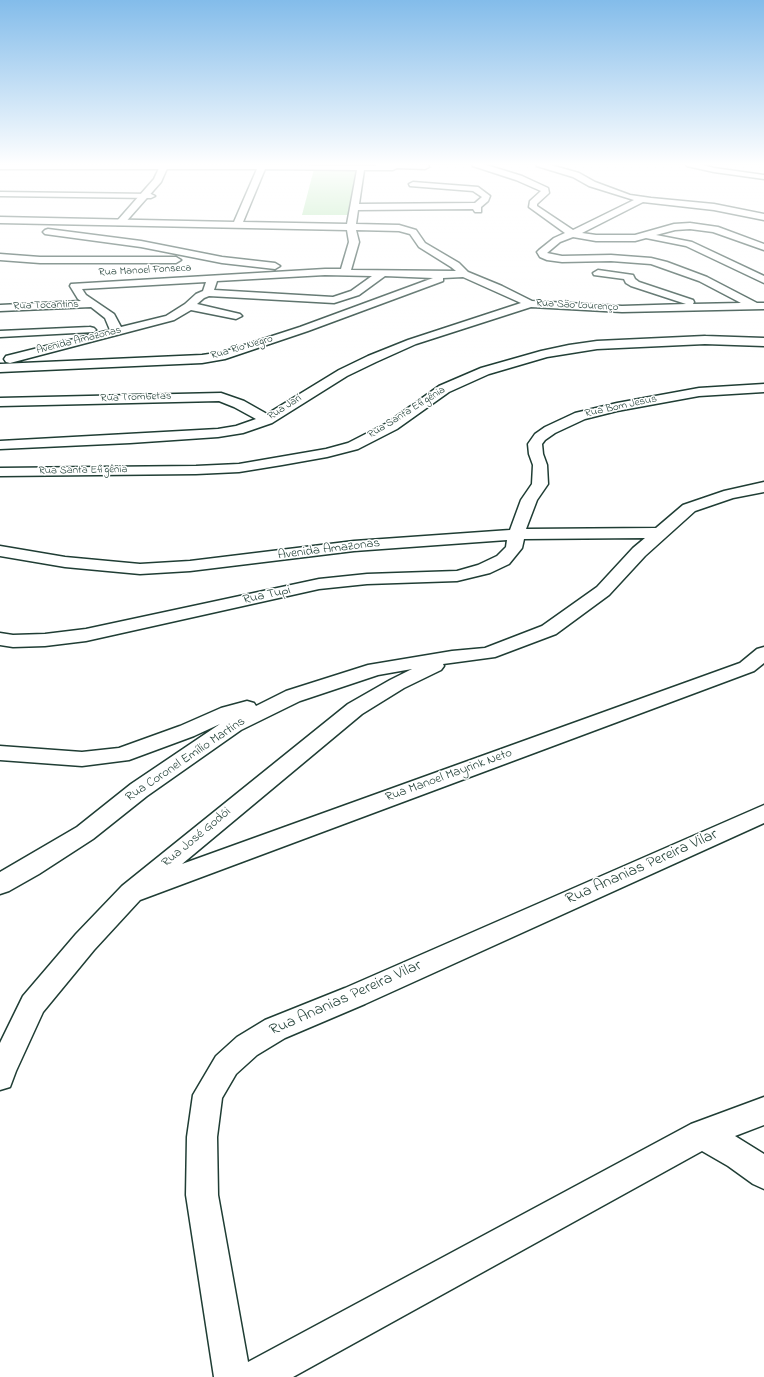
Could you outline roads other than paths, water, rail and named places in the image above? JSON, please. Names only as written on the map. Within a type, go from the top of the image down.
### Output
[{"type":"street","points":[[30,228],[141,244],[222,260],[289,267],[346,269],[354,242],[351,228]]},
{"type":"street","points":[[398,228],[413,232],[422,245],[455,265],[464,274]]},
{"type":"street","points":[[564,228],[572,234],[596,238],[642,237],[666,239],[689,244],[764,280]]},
{"type":"street","points":[[584,228],[557,240],[542,252],[543,255],[562,259],[596,257],[650,261],[678,268],[759,306]]},
{"type":"street","points":[[642,237],[670,228]]},
{"type":"street","points":[[707,228],[726,233],[764,247]]},
{"type":"street","points":[[0,257],[40,260],[222,260]]},
{"type":"street","points":[[0,263],[40,260]]},
{"type":"street","points":[[0,334],[116,330],[110,316],[82,297],[75,286],[77,273],[84,260]]},
{"type":"street","points":[[279,275],[289,267]]},
{"type":"street","points":[[654,273],[678,268]]},
{"type":"street","name":"Rua São Lourenço","points":[[279,275],[346,269],[382,274],[464,274],[498,288],[530,304],[622,309],[759,306]]},
{"type":"street","points":[[598,273],[629,277],[642,275]]},
{"type":"street","points":[[212,280],[208,293],[334,300],[341,299],[355,293],[382,274]]},
{"type":"street","name":"Rua Manoel Fonseca","points":[[75,286],[212,280],[279,275]]},
{"type":"street","name":"Rua Rio Negro","points":[[0,368],[195,360],[225,355],[304,329],[448,275]]},
{"type":"street","points":[[629,277],[630,281],[635,284],[702,307]]},
{"type":"street","name":"Avenida Amazonas","points":[[0,361],[116,330],[170,318],[189,306],[197,298],[208,293]]},
{"type":"street","name":"Rua Tocantins","points":[[0,308],[91,304]]},
{"type":"street","name":"Rua Jarí","points":[[0,445],[130,439],[218,433],[238,430],[267,420],[322,385],[372,359],[412,342],[530,304]]},
{"type":"street","points":[[189,306],[236,316]]},
{"type":"street","name":"Rua Santa Efigênia","points":[[0,472],[196,470],[239,468],[282,462],[327,454],[353,446],[392,426],[444,389],[485,371],[569,348],[597,345],[704,340],[764,342]]},
{"type":"street","name":"Rua Bom Jesus","points":[[516,534],[529,500],[540,484],[540,465],[536,454],[535,444],[540,437],[550,430],[580,416],[632,404],[698,392],[764,388]]},
{"type":"street","name":"Rua Trombetas","points":[[0,402],[221,397],[239,404],[267,420]]},
{"type":"street","name":"Rua Coronel Emílio Martins","points":[[0,884],[85,833],[139,790],[234,724],[293,696],[375,669],[488,653],[549,630],[603,591],[618,572],[659,533],[689,508],[729,494],[764,487]]},
{"type":"street","name":"Avenida Amazonas","points":[[0,551],[65,562],[140,569],[190,566],[354,546],[516,534],[659,533]]},
{"type":"street","name":"Rua Tupi","points":[[0,639],[13,641],[45,640],[86,635],[319,584],[367,579],[458,576],[484,569],[503,560],[514,548],[516,534]]},
{"type":"street","name":"Rua Manoel Mayrink Neto","points":[[131,893],[755,668],[764,653]]},
{"type":"street","name":"Rua José Godói","points":[[0,1077],[1,1070],[33,1004],[85,942],[131,893],[355,709],[397,684],[452,657]]},
{"type":"street","points":[[0,753],[82,759],[121,755],[187,731],[228,713],[293,696]]},
{"type":"street","name":"Rua Ananias Pereira Vilar","points":[[232,1377],[202,1195],[202,1138],[208,1095],[226,1065],[247,1046],[275,1029],[355,996],[764,813]]},
{"type":"street","points":[[257,1377],[702,1134],[764,1111]]},
{"type":"street","points":[[702,1134],[739,1155],[764,1173]]}]
